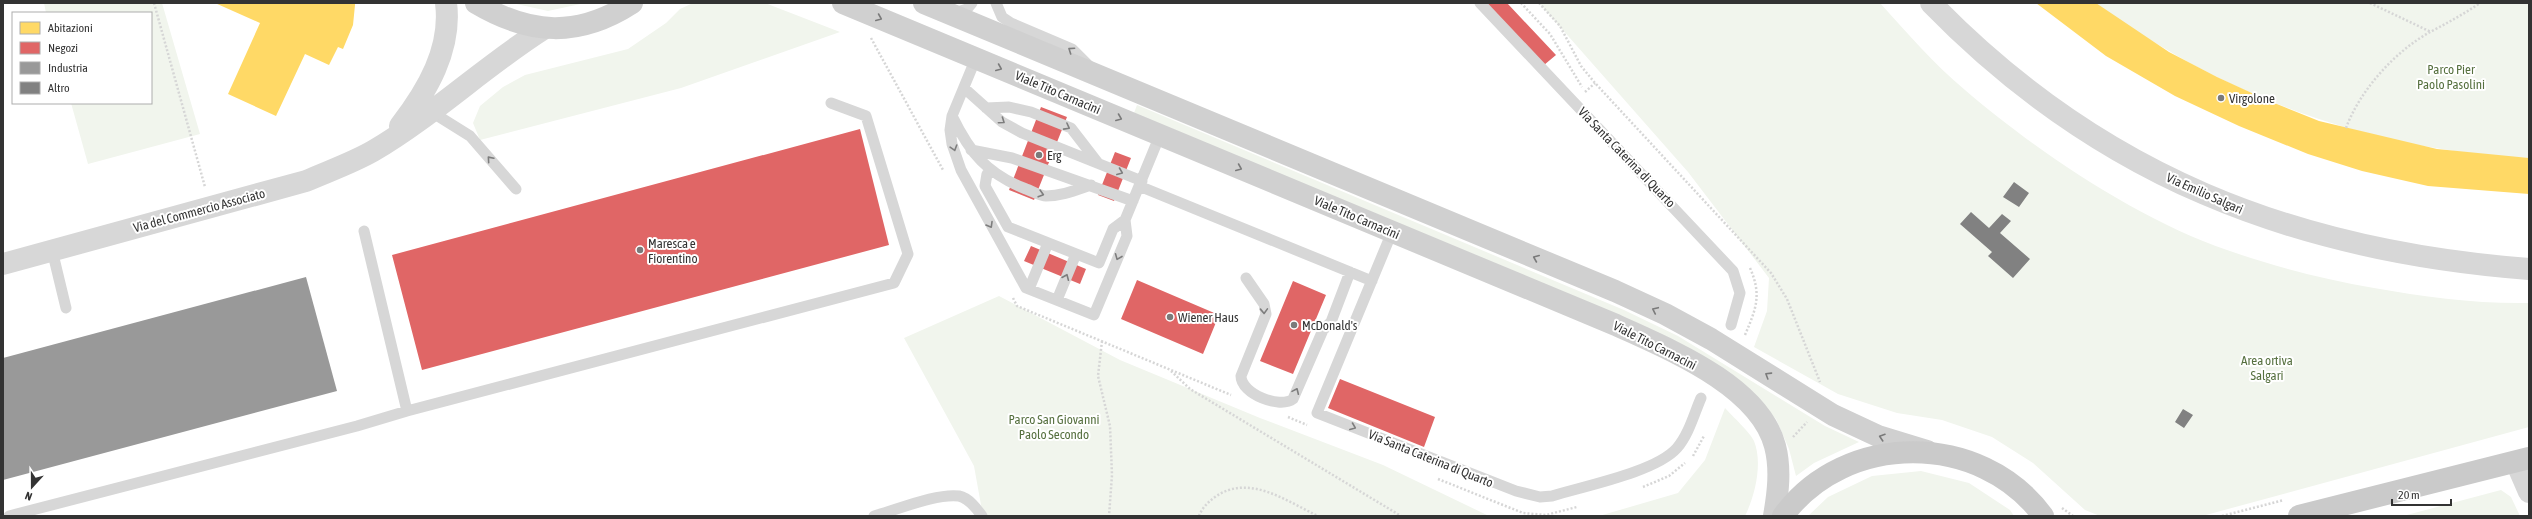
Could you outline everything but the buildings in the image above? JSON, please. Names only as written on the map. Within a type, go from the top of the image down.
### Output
[{"type":"main road","points":[[476,3],[513,22],[545,28],[566,29],[588,25],[632,3]]},
{"type":"main road","name":"Viale Tito Carnacini","points":[[843,3],[1616,325],[1667,349],[1714,375],[1745,399],[1762,419],[1774,445],[1779,473],[1774,516]]},
{"type":"main road","points":[[924,3],[1615,291],[1665,314],[1833,415],[1878,436],[1962,459],[1991,471],[2014,486],[2044,513]]},
{"type":"main road","points":[[1783,516],[1791,505],[1815,483],[1843,467],[1874,456],[1903,451],[1932,452]]},
{"type":"main road","points":[[2299,516],[2522,460]]},
{"type":"street","name":"Via del Commercio Associato","points":[[388,141],[426,88],[439,62],[446,38],[446,3]]},
{"type":"street","name":"Via Emilio Salgari","points":[[1932,3],[1991,60],[2034,95],[2080,128],[2183,185],[2229,205],[2285,225],[2345,242],[2394,253],[2444,261],[2529,269]]},
{"type":"street","name":"Via del Commercio Associato","points":[[3,264],[306,181],[351,162],[388,141],[513,49],[545,28]]},
{"type":"street","points":[[2522,460],[2529,492]]},
{"type":"lane","points":[[950,14],[967,9],[972,3]]},
{"type":"lane","points":[[996,3],[1002,17],[1072,49],[1100,76]]},
{"type":"lane","name":"Via Santa Caterina di Quarto","points":[[1480,3],[1734,271],[1740,293],[1731,325]]},
{"type":"lane","points":[[976,58],[952,116],[950,130],[952,144],[961,170],[988,222],[1026,288],[1094,315],[1126,236],[1125,220],[1160,135]]},
{"type":"lane","points":[[964,88],[1002,122],[1022,133],[1098,163],[1140,183],[1372,281]]},
{"type":"lane","points":[[9,516],[357,426],[407,410],[894,283],[908,254],[866,116],[831,102]]},
{"type":"lane","points":[[986,108],[1009,108],[1031,112],[1071,128],[1098,163]]},
{"type":"lane","points":[[430,111],[470,136],[516,189]]},
{"type":"lane","points":[[952,116],[971,150],[992,172],[1004,180],[1045,196],[1069,193],[1091,185]]},
{"type":"lane","points":[[971,150],[1012,158],[1133,201]]},
{"type":"lane","points":[[992,172],[987,174],[985,186],[1008,227],[1100,263],[1113,229],[1125,220]]},
{"type":"lane","points":[[364,231],[407,410]]},
{"type":"lane","name":"Via Santa Caterina di Quarto","points":[[1392,232],[1317,413],[1528,496],[1552,496],[1659,462],[1677,448],[1684,438],[1701,398]]},
{"type":"lane","points":[[1029,289],[1048,243]]},
{"type":"lane","points":[[52,250],[66,308]]},
{"type":"lane","points":[[1057,300],[1076,254]]},
{"type":"lane","points":[[1246,278],[1264,304],[1266,314],[1241,376],[1241,381],[1248,391],[1280,403],[1287,403],[1293,399],[1323,330],[1331,322],[1350,272]]},
{"type":"lane","points":[[874,516],[943,496],[960,496],[973,504],[982,516]]},
{"type":"path","points":[[154,3],[210,207]]},
{"type":"path","points":[[1521,3],[1550,34],[1584,91]]},
{"type":"path","points":[[1539,3],[1560,26],[1581,66],[1595,83],[1772,273],[1787,299],[1821,384]]},
{"type":"path","points":[[2370,3],[2431,32]]},
{"type":"path","points":[[2346,128],[2356,106],[2381,73],[2431,32],[2480,3]]},
{"type":"path","points":[[870,36],[946,174]]},
{"type":"path","points":[[1010,292],[1017,306]]},
{"type":"path","points":[[1102,341],[1098,376],[1110,426],[1112,475],[1109,516]]},
{"type":"path","points":[[1168,368],[1190,389],[1402,516]]},
{"type":"path","points":[[1199,516],[1208,502],[1222,492],[1237,487],[1269,492],[1318,516]]},
{"type":"green space","points":[[44,3],[162,3],[200,134],[88,164],[71,104],[152,104],[152,12],[46,12]]},
{"type":"green space","points":[[512,3],[585,3],[548,11]]},
{"type":"green space","points":[[693,3],[765,3],[840,32],[681,88],[480,140],[473,123],[480,106],[503,87],[525,75],[628,49],[666,23],[680,9]]},
{"type":"green space","name":"Area ortiva Salgari","points":[[1539,3],[1880,3],[1942,70],[2024,137],[2090,182],[2159,221],[2193,237],[2263,262],[2318,277],[2374,288],[2451,299],[2529,303],[2529,427],[2206,515],[2100,516],[2085,510],[2033,463],[1992,437],[1942,420],[1897,413],[1838,394],[1754,347],[1767,311],[1769,278],[1688,172]]},
{"type":"green space","name":"Parco Pier Paolo Pasolini","points":[[2096,3],[2529,3],[2529,158],[2470,153],[2413,144],[2356,130],[2301,113],[2247,91],[2195,65],[2144,36]]},
{"type":"green space","points":[[1137,105],[1624,310],[1678,336],[1825,426],[1859,442],[1814,463],[1796,476],[1789,449],[1776,419],[1733,378],[1134,113]]},
{"type":"green space","name":"Parco San Giovanni Paolo Secondo","points":[[999,296],[1120,360],[1260,418],[1383,465],[1489,516],[983,516],[974,466],[904,338]]},
{"type":"green space","points":[[1725,408],[1749,433],[1757,450],[1757,479],[1752,499],[1745,516],[1599,516],[1678,493],[1705,460]]},
{"type":"green space","points":[[1921,471],[1969,483],[2010,510],[2014,516],[1808,516],[1828,497],[1872,476]]},
{"type":"green space","points":[[2501,490],[2511,497],[2520,516],[2403,516]]},
{"type":"place","name":"Virgolone","points":[[2221,98]]},
{"type":"place","name":"Erg","points":[[1039,155]]},
{"type":"place","name":"Maresca e Fiorentino","points":[[640,250]]},
{"type":"place","name":"Wiener Haus","points":[[1170,317]]},
{"type":"place","name":"McDonald's","points":[[1294,325]]}]
